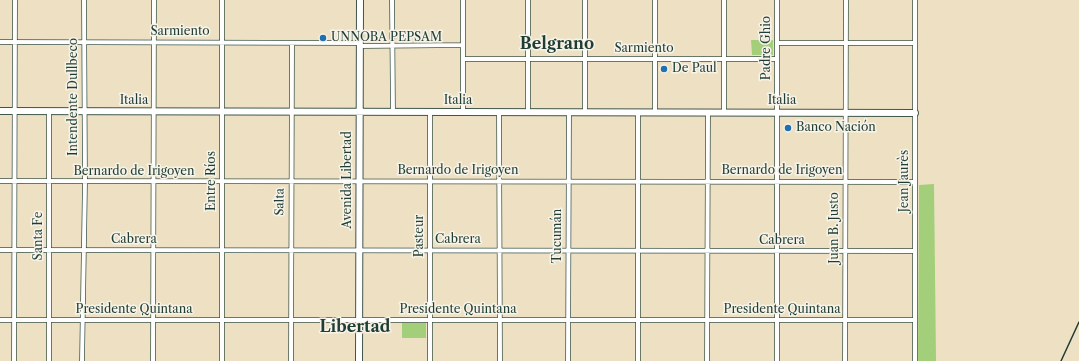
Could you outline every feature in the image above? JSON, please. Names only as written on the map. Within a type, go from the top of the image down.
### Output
[{"type":"street","points":[[14,361],[15,0]]},
{"type":"street","name":"Intendente Dullbeco","points":[[82,361],[85,182],[84,0]]},
{"type":"street","points":[[153,361],[154,0]]},
{"type":"street","name":"Entre Ríos","points":[[222,0],[222,361]]},
{"type":"street","name":"Avenida Libertad","points":[[359,361],[360,0]]},
{"type":"street","points":[[392,0],[393,112]]},
{"type":"street","points":[[463,0],[463,112]]},
{"type":"street","points":[[528,0],[528,112]]},
{"type":"street","points":[[585,0],[585,112]]},
{"type":"street","points":[[655,0],[655,112]]},
{"type":"street","points":[[724,0],[724,112]]},
{"type":"street","name":"Padre Ghio","points":[[777,0],[777,361]]},
{"type":"street","name":"Juan B. Justo","points":[[845,361],[846,0]]},
{"type":"street","name":"Jean Jaurès","points":[[915,361],[916,0]]},
{"type":"street","name":"Sarmiento","points":[[0,42],[222,42],[360,44],[393,46],[463,45]]},
{"type":"street","name":"Salta","points":[[291,361],[290,181],[292,43]]},
{"type":"street","points":[[777,43],[915,44]]},
{"type":"street","name":"Sarmiento","points":[[463,59],[777,59]]},
{"type":"street","name":"Italia","points":[[0,112],[915,113]]},
{"type":"street","name":"Santa Fe","points":[[49,361],[50,112]]},
{"type":"street","name":"Pasteur","points":[[430,112],[430,361]]},
{"type":"street","points":[[499,112],[500,361]]},
{"type":"street","name":"Tucumán","points":[[568,361],[569,112]]},
{"type":"street","points":[[638,112],[638,361]]},
{"type":"street","points":[[707,361],[708,112]]},
{"type":"street","name":"Bernardo de Irigoyen","points":[[0,181],[915,182]]},
{"type":"street","name":"Cabrera","points":[[0,250],[915,251]]},
{"type":"street","name":"Presidente Quintana","points":[[0,320],[915,320]]},
{"type":"green space","points":[[751,40],[773,40],[773,55],[752,55]]},
{"type":"green space","points":[[934,184],[936,361],[918,361],[919,185]]},
{"type":"green space","points":[[402,323],[426,323],[426,338],[402,338]]},
{"type":"railway","points":[[1061,361],[1079,322]]},
{"type":"place","name":"UNNOBA PEPSAM","points":[[323,38]]},
{"type":"place","name":"De Paul","points":[[664,69]]},
{"type":"place","name":"Banco Nación","points":[[788,128]]},
{"type":"district","name":"Belgrano","points":[[557,44]]},
{"type":"district","name":"Libertad","points":[[355,327]]}]
